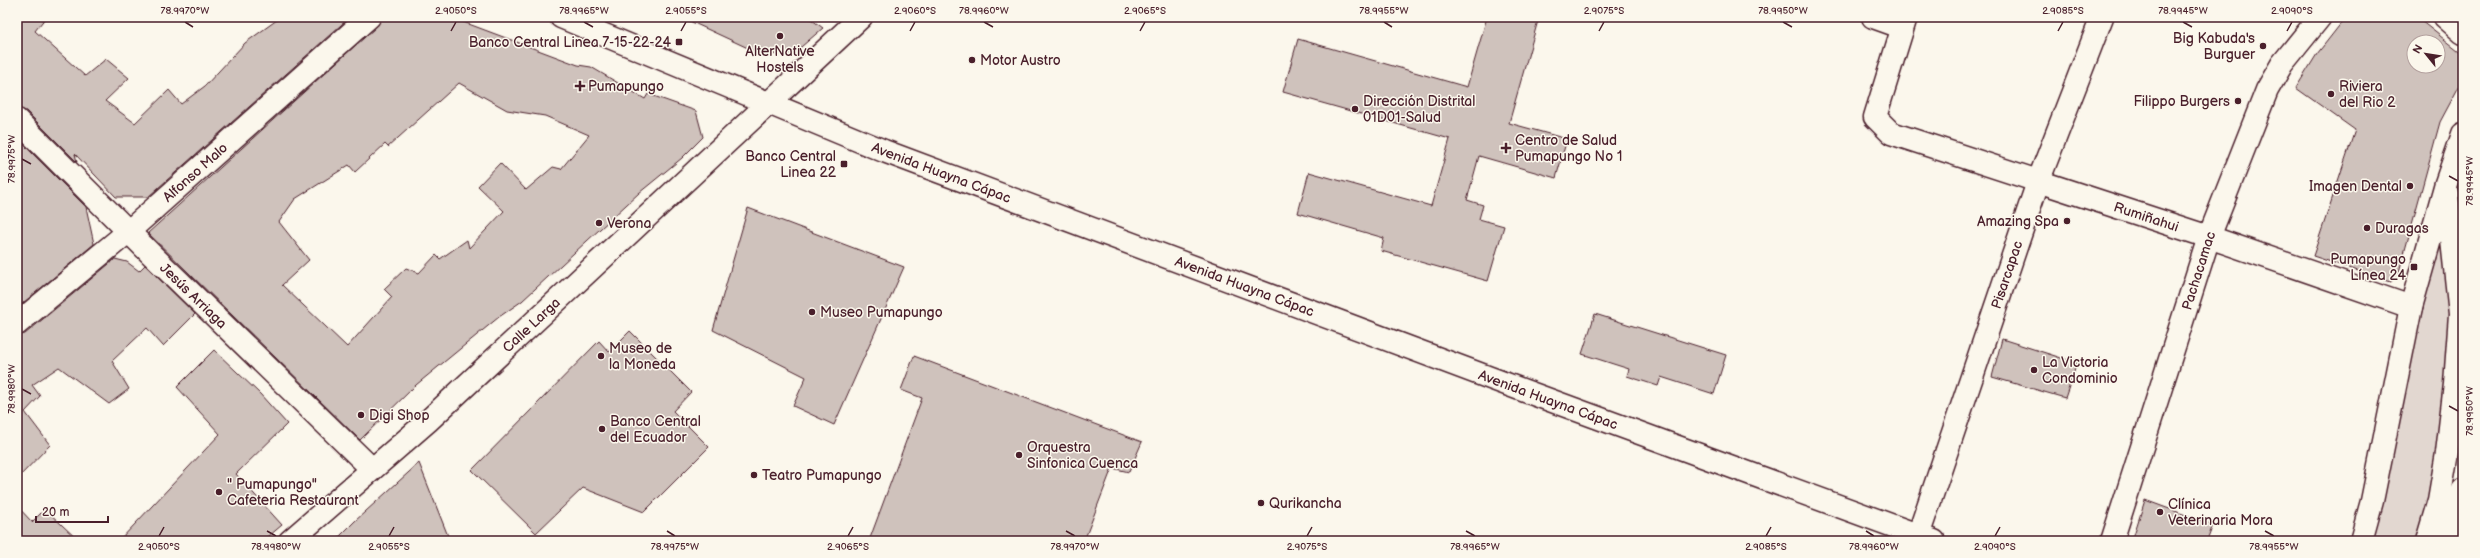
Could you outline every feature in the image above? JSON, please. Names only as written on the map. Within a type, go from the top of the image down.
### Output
[{"type":"street","name":"Alfonso Malo","points":[[17,324],[129,231],[369,17]]},
{"type":"street","name":"Avenida Huayna Cápac","points":[[561,17],[584,21],[769,104],[914,162],[1926,538]]},
{"type":"street","name":"Calle Larga","points":[[290,541],[371,468],[428,421],[861,17]]},
{"type":"street","points":[[1873,17],[1903,22]]},
{"type":"street","name":"Pisarcapac","points":[[1926,538],[2038,182],[2102,17]]},
{"type":"street","name":"Pachacamac","points":[[2112,541],[2209,237],[2267,90],[2282,64],[2320,17]]},
{"type":"street","points":[[2445,17],[2463,33]]},
{"type":"street","name":"Rumiñahui","points":[[1903,22],[1875,118],[1891,133],[2209,237],[2411,308]]},
{"type":"street","name":"Jesús Arriaga","points":[[17,120],[371,468]]},
{"type":"street","points":[[2361,541],[2372,501],[2411,308],[2446,183],[2463,134]]},
{"type":"street","points":[[2427,541],[2439,500],[2447,453],[2456,384],[2460,314],[2446,183]]},
{"type":"street","points":[[2448,541],[2463,490]]},
{"type":"shaded area","points":[[2463,155],[2463,437],[2459,452],[2460,324],[2426,541],[2361,541],[2411,307]]},
{"type":"building","points":[[17,17],[46,17],[35,31],[85,76],[106,59],[129,78],[105,101],[135,123],[169,90],[181,104],[205,86],[245,43],[281,17],[350,17],[148,197],[116,197],[75,154],[77,162],[26,111],[17,108]]},
{"type":"building","points":[[381,17],[450,17],[578,65],[591,67],[645,99],[648,94],[696,111],[703,137],[682,158],[639,193],[522,301],[499,317],[416,385],[360,440],[148,233],[377,26]],"holes":[[[459,83],[507,110],[545,116],[589,135],[561,169],[553,167],[526,190],[500,163],[478,186],[504,211],[469,248],[467,240],[440,259],[436,255],[419,273],[406,268],[384,289],[392,297],[347,347],[282,285],[309,260],[279,222],[295,199],[349,165],[355,172],[385,144],[388,147]]]},
{"type":"building","name":"AlterNative Hostels","points":[[681,17],[808,17],[823,28],[794,53],[763,55]]},
{"type":"building","name":"Centro de Salud Pumapungo No 1","points":[[1487,17],[1539,17],[1509,123],[1567,139],[1556,178],[1479,156],[1467,200],[1483,205],[1479,219],[1504,226],[1488,281],[1381,251],[1384,238],[1298,213],[1309,172],[1431,206],[1450,139],[1283,92],[1298,39],[1467,87]]},
{"type":"building","points":[[2346,17],[2416,17],[2438,34],[2406,34],[2406,74],[2446,74],[2446,41],[2463,54],[2463,79],[2440,122],[2399,272],[2391,282],[2313,256],[2355,130],[2296,88],[2317,54]]},
{"type":"building","points":[[17,138],[86,207],[94,244],[17,308]]},
{"type":"building","points":[[748,208],[904,267],[834,425],[793,406],[806,377],[713,330]]},
{"type":"building","points":[[115,259],[127,262],[139,271],[145,265],[195,314],[163,346],[147,328],[112,361],[129,389],[109,404],[59,367],[32,385],[40,396],[25,412],[50,445],[17,479],[17,336],[25,334]]},
{"type":"building","points":[[1595,314],[1726,355],[1714,394],[1661,377],[1658,386],[1627,376],[1629,369],[1582,354]]},
{"type":"building","name":"Banco Central del Ecuador","points":[[630,331],[691,392],[673,411],[709,447],[644,512],[583,488],[536,533],[472,470],[599,341],[609,352]]},
{"type":"building","name":"La Victoria Condominio","points":[[2002,339],[2077,363],[2065,398],[1992,377]]},
{"type":"building","points":[[214,350],[260,394],[287,424],[236,474],[282,525],[263,541],[119,541],[220,434],[177,387]]},
{"type":"building","name":"Orquestra Sinfonica Cuenca","points":[[914,356],[1142,442],[1129,472],[1112,468],[1084,541],[869,541],[922,398],[901,390]]},
{"type":"building","points":[[419,463],[450,541],[335,541],[355,521]]},
{"type":"building","name":"Clínica Veterinaria Mora","points":[[2145,500],[2213,525],[2207,541],[2132,541]]},
{"type":"building","points":[[17,506],[32,522],[45,509],[79,541],[17,541]]},
{"type":"place","name":"AlterNative Hostels","points":[[780,36]]},
{"type":"place","name":"Banco Central Linea 7-15-22-24","points":[[679,42]]},
{"type":"place","name":"Big Kabuda's Burguer","points":[[2263,46]]},
{"type":"place","name":"Motor Austro","points":[[972,60]]},
{"type":"place","name":"Pumapungo","points":[[580,86]]},
{"type":"place","name":"Riviera del Rio 2","points":[[2331,94]]},
{"type":"place","name":"Filippo Burgers","points":[[2238,101]]},
{"type":"place","name":"Dirección Distrital 01D01-Salud","points":[[1355,109]]},
{"type":"place","name":"Centro de Salud Pumapungo No 1","points":[[1506,148]]},
{"type":"place","name":"Banco Central Linea 22","points":[[844,164]]},
{"type":"place","name":"Imagen Dental","points":[[2410,186]]},
{"type":"place","name":"Amazing Spa","points":[[2067,221]]},
{"type":"place","name":"Verona","points":[[599,223]]},
{"type":"place","name":"Duragas","points":[[2367,228]]},
{"type":"place","name":"Pumapungo Línea 24","points":[[2414,267]]},
{"type":"place","name":"Museo Pumapungo","points":[[812,312]]},
{"type":"place","name":"Museo de la Moneda","points":[[601,356]]},
{"type":"place","name":"La Victoria Condominio","points":[[2034,370]]},
{"type":"place","name":"Digi Shop","points":[[361,415]]},
{"type":"place","name":"Banco Central del Ecuador","points":[[602,429]]},
{"type":"place","name":"Orquestra Sinfonica Cuenca","points":[[1019,455]]},
{"type":"place","name":"Teatro Pumapungo","points":[[754,475]]},
{"type":"place","name":"\" Pumapungo\" Cafeteria Restaurant","points":[[219,492]]},
{"type":"place","name":"Qurikancha","points":[[1261,503]]},
{"type":"place","name":"Clínica Veterinaria Mora","points":[[2160,512]]}]
